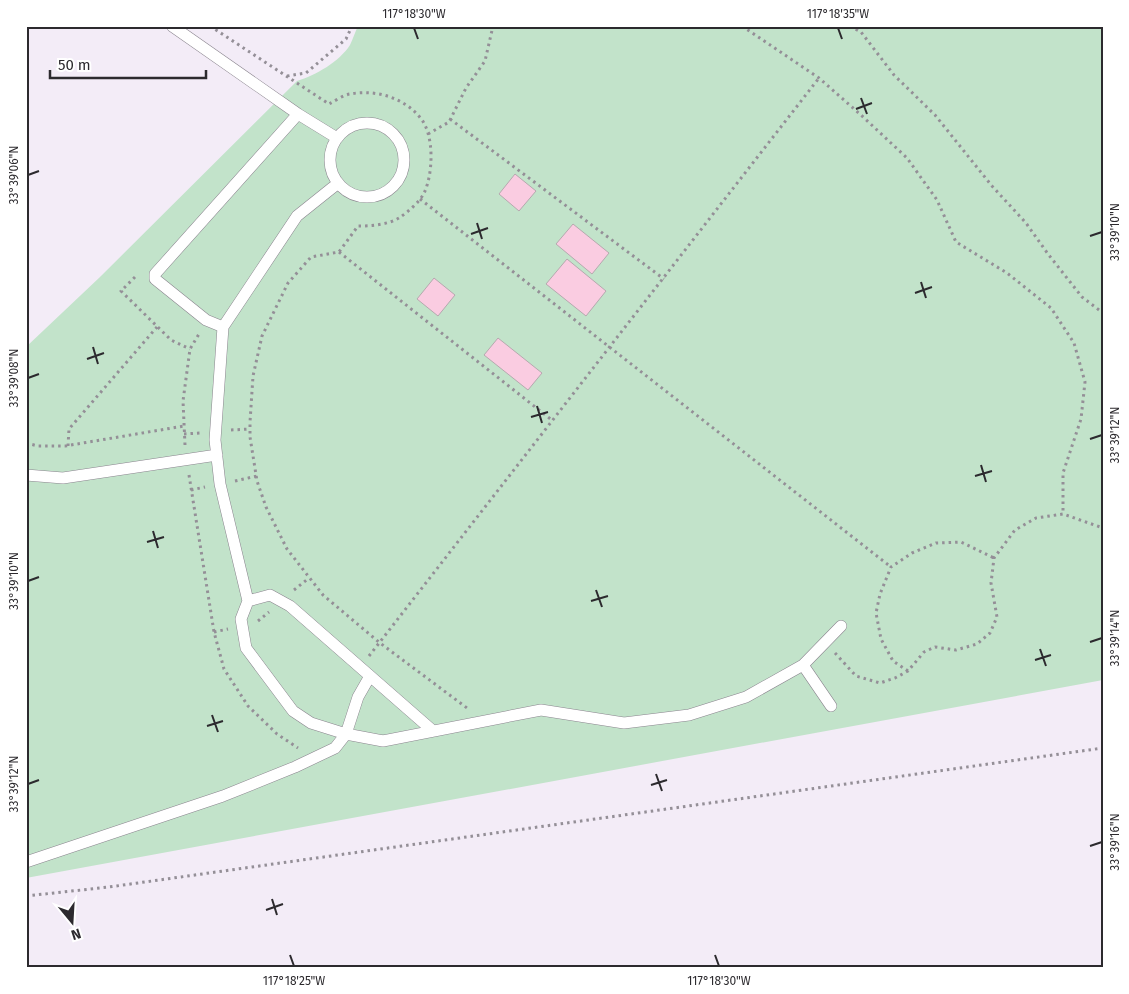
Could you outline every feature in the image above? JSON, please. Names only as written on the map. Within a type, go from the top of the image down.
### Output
[{"type":"lane","points":[[172,26],[298,114],[337,138]]},
{"type":"lane","points":[[223,327],[206,320],[155,278],[155,274],[298,114]]},
{"type":"lane","points":[[369,123],[381,126],[392,133],[399,142],[404,154],[404,166],[400,178],[392,188],[376,196],[358,197],[346,192],[337,184],[329,161],[331,149],[337,138],[357,124],[369,123]]},
{"type":"lane","points":[[337,184],[297,216],[223,327],[215,440],[220,484],[248,601],[241,619],[246,648],[293,712],[311,722],[346,734],[383,741],[541,710],[624,723],[689,716],[746,697],[802,666],[841,626]]},
{"type":"lane","points":[[26,476],[63,478],[217,455]]},
{"type":"lane","points":[[248,601],[270,595],[290,606],[433,731]]},
{"type":"lane","points":[[802,666],[831,706]]},
{"type":"lane","points":[[26,862],[222,796],[296,767],[335,748],[346,734],[358,697],[370,676]]},
{"type":"path","points":[[286,76],[306,73],[346,39],[352,26]]},
{"type":"path","points":[[428,134],[449,122],[466,88],[485,61],[494,26]]},
{"type":"path","points":[[742,26],[818,78],[907,158],[937,200],[956,242],[1007,273],[1051,308],[1074,343],[1084,382],[1081,419],[1063,473],[1063,514]]},
{"type":"path","points":[[850,26],[861,32],[894,75],[935,116],[992,186],[1026,223],[1082,297],[1103,314]]},
{"type":"path","points":[[370,655],[818,78]]},
{"type":"path","points":[[450,119],[664,278]]},
{"type":"path","points":[[420,200],[891,567]]},
{"type":"path","points":[[470,710],[380,642],[323,595],[287,549],[266,507],[257,481],[250,437],[253,376],[262,336],[288,283],[311,257],[339,252],[553,421]]},
{"type":"path","points":[[135,277],[121,292],[156,328],[171,340],[190,349]]},
{"type":"path","points":[[206,320],[190,349],[183,401],[187,459],[214,632],[224,669],[248,706],[277,734],[314,758]]},
{"type":"path","points":[[68,446],[70,428],[156,328]]},
{"type":"path","points":[[26,443],[38,446],[68,446],[184,426]]},
{"type":"path","points":[[825,641],[856,676],[880,683],[895,678],[908,672],[924,652],[935,647],[956,650],[976,644],[990,633],[997,617],[991,583],[994,558],[1015,530],[1036,518],[1063,514],[1103,528]]},
{"type":"path","points":[[908,672],[893,661],[881,639],[876,613],[880,594],[891,567],[912,553],[936,543],[962,542],[994,558]]},
{"type":"path","points":[[26,896],[149,881],[1103,748]]},
{"type":"green space","points":[[358,26],[1103,26],[1103,680],[26,878],[26,347],[100,277],[297,81],[312,75],[340,57],[350,45]]},
{"type":"building","points":[[515,174],[536,191],[519,211],[499,194]]},
{"type":"building","points":[[573,224],[609,253],[592,274],[556,244]]},
{"type":"building","points":[[567,259],[606,291],[586,316],[546,284]]},
{"type":"building","points":[[434,278],[455,295],[438,316],[417,299]]},
{"type":"building","points":[[498,338],[542,373],[528,390],[484,355]]}]
